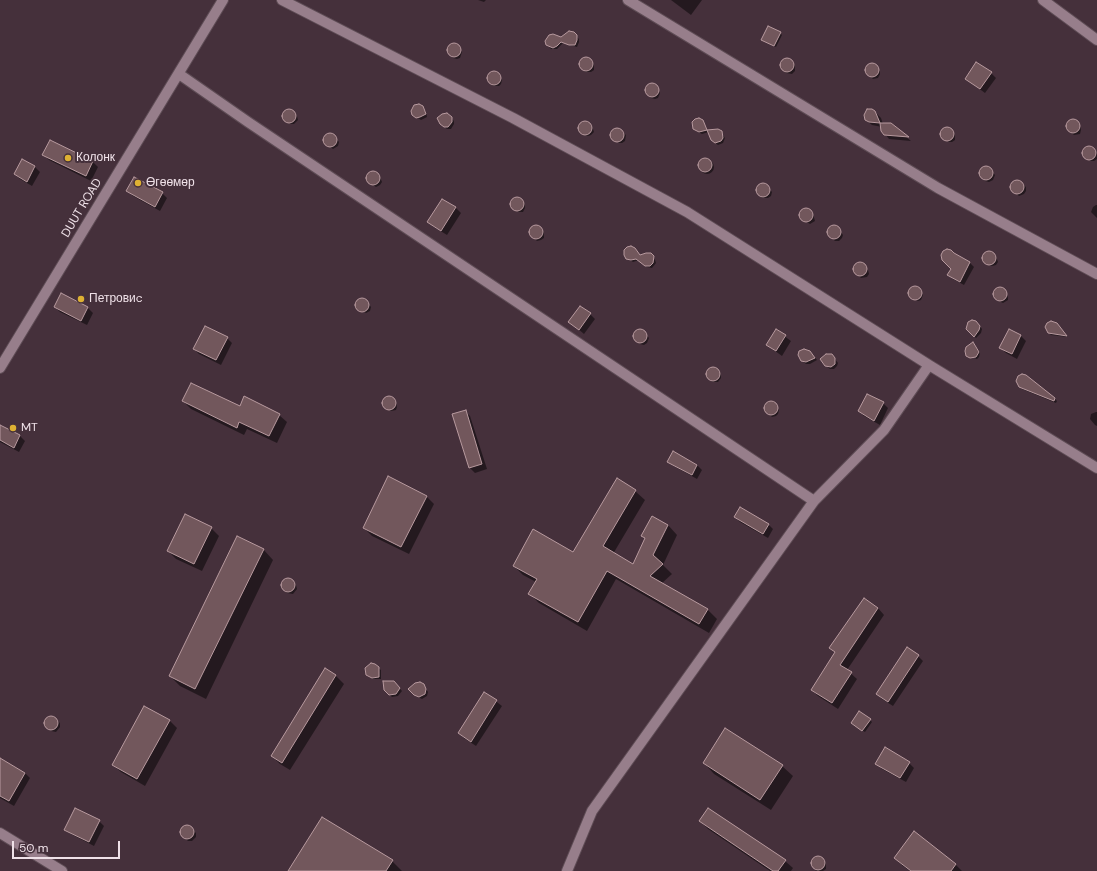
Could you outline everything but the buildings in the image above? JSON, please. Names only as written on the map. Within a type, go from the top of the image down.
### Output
[{"type":"street","name":"DUUT ROAD","points":[[0,368],[223,0]]},
{"type":"street","points":[[282,0],[513,118],[687,212],[929,365],[1097,468]]},
{"type":"street","points":[[628,0],[938,188],[1097,274]]},
{"type":"street","points":[[1043,0],[1097,40]]},
{"type":"street","points":[[179,74],[248,122],[814,500]]},
{"type":"street","points":[[567,871],[592,811],[814,500],[884,430],[929,365]]},
{"type":"street","points":[[0,832],[62,871]]},
{"type":"place","name":"Колонк","points":[[68,158]]},
{"type":"place","name":"Өгөөмөр","points":[[138,183]]},
{"type":"place","name":"Петровиc","points":[[81,299]]},
{"type":"place","name":"MT","points":[[13,428]]}]
